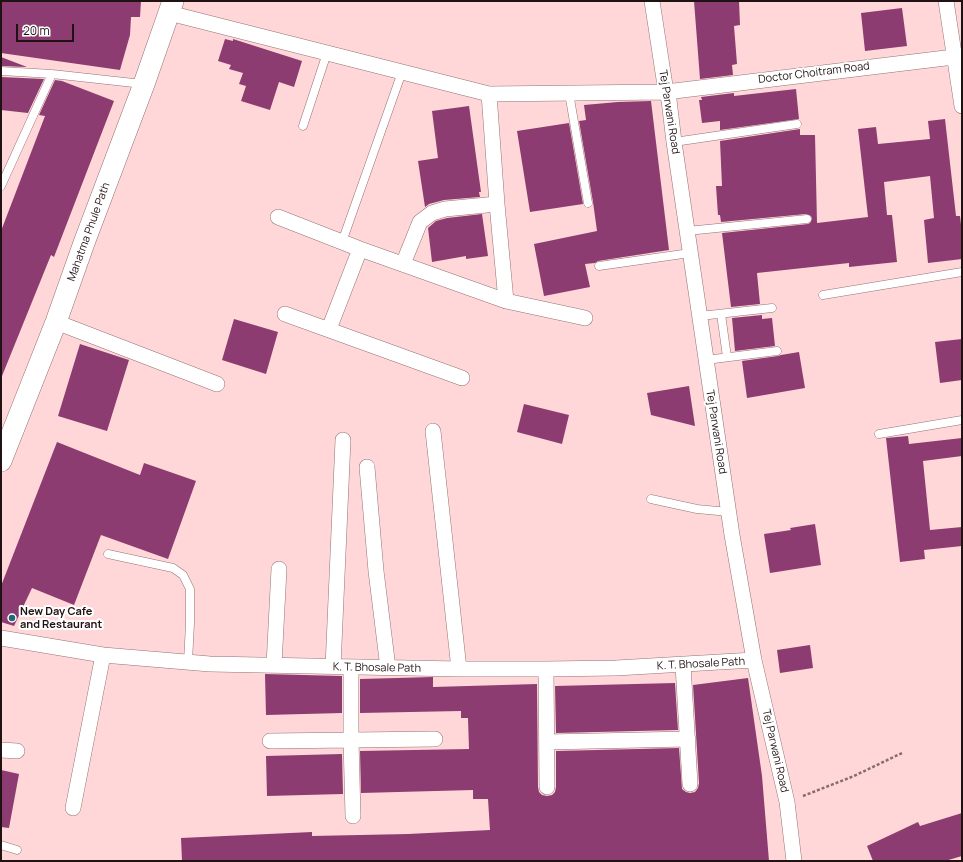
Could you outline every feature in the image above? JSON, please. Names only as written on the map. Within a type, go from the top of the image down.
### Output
[{"type":"main road","name":"Mahatma Phule Path","points":[[1,461],[56,322],[171,7]]},
{"type":"street","name":"Tej Parwani Road","points":[[652,1],[666,92],[669,100],[729,512],[754,660],[787,802],[794,861]]},
{"type":"street","points":[[946,1],[958,56],[962,106]]},
{"type":"street","name":"Doctor Choitram Road","points":[[171,7],[327,53],[489,94],[666,92],[958,56]]},
{"type":"street","points":[[489,94],[506,301]]},
{"type":"street","points":[[402,264],[420,222],[432,213],[445,209],[497,204]]},
{"type":"street","points":[[278,217],[360,249],[506,301],[585,318]]},
{"type":"street","points":[[329,329],[360,249]]},
{"type":"street","points":[[285,314],[462,378]]},
{"type":"street","points":[[56,322],[217,384]]},
{"type":"street","points":[[433,431],[459,669]]},
{"type":"street","points":[[333,667],[343,440]]},
{"type":"street","points":[[367,467],[376,571],[388,668]]},
{"type":"street","points":[[274,665],[279,569]]},
{"type":"street","name":"K. T. Bhosale Path","points":[[1,638],[103,655],[210,664],[388,668],[546,669],[616,668],[754,660]]},
{"type":"street","points":[[73,808],[103,655]]},
{"type":"street","points":[[683,664],[690,784]]},
{"type":"street","points":[[351,667],[353,816]]},
{"type":"street","points":[[546,669],[547,787]]},
{"type":"street","points":[[270,741],[434,739]]},
{"type":"street","points":[[547,742],[688,739]]},
{"type":"street","points":[[1,750],[16,751]]},
{"type":"lane","points":[[303,126],[327,53]]},
{"type":"lane","points":[[1,71],[52,74],[144,84]]},
{"type":"lane","points":[[342,242],[402,72]]},
{"type":"lane","points":[[1,186],[5,168],[52,74]]},
{"type":"lane","points":[[570,93],[588,203]]},
{"type":"lane","points":[[674,142],[797,124]]},
{"type":"lane","points":[[687,231],[806,219]]},
{"type":"lane","points":[[599,266],[690,252]]},
{"type":"lane","points":[[823,295],[962,272]]},
{"type":"lane","points":[[700,316],[772,308]]},
{"type":"lane","points":[[721,314],[727,357]]},
{"type":"lane","points":[[706,360],[777,351]]},
{"type":"lane","points":[[879,434],[962,420]]},
{"type":"lane","points":[[651,499],[697,508],[729,512]]},
{"type":"lane","points":[[108,554],[173,568],[183,575],[190,589],[188,662]]},
{"type":"lane","points":[[1,845],[17,850]]},
{"type":"path","points":[[787,802],[854,776],[902,753]]},
{"type":"building","points":[[1,1],[141,1],[140,17],[131,17],[130,35],[120,70],[1,53]]},
{"type":"building","points":[[694,1],[739,1],[740,25],[734,26],[737,64],[732,65],[733,75],[700,79]]},
{"type":"building","points":[[902,8],[907,46],[865,51],[861,13]]},
{"type":"building","points":[[225,39],[233,41],[233,39],[302,61],[294,87],[279,82],[270,110],[241,101],[246,86],[239,84],[243,73],[229,69],[231,65],[218,61]]},
{"type":"building","points":[[1,57],[27,67],[1,66]]},
{"type":"building","points":[[1,77],[44,79],[28,113],[1,110]]},
{"type":"building","points":[[55,80],[62,81],[114,101],[54,257],[51,255],[2,376],[1,231],[45,116],[39,115]]},
{"type":"building","points":[[796,89],[799,119],[720,130],[720,121],[702,123],[699,100],[702,100],[701,97],[734,93],[734,96]]},
{"type":"building","points":[[651,101],[669,250],[585,264],[590,287],[544,296],[534,244],[597,231],[579,121],[586,120],[584,105]]},
{"type":"building","points":[[469,106],[481,192],[479,192],[480,197],[444,200],[429,204],[425,207],[418,161],[438,158],[432,111]]},
{"type":"building","points":[[945,119],[956,216],[960,216],[962,233],[962,259],[928,263],[924,220],[934,218],[930,176],[884,182],[887,215],[892,215],[897,262],[849,267],[849,263],[757,273],[760,304],[731,307],[722,233],[808,224],[812,219],[811,216],[806,214],[721,222],[720,215],[718,215],[716,186],[722,186],[720,141],[800,129],[800,135],[815,135],[817,223],[868,217],[858,129],[876,127],[878,144],[930,139],[928,121]]},
{"type":"building","points":[[569,123],[583,204],[530,212],[517,131]]},
{"type":"building","points":[[482,214],[488,256],[466,259],[466,256],[432,262],[428,228],[436,221],[447,218]]},
{"type":"building","points":[[762,315],[762,319],[772,318],[775,346],[735,351],[732,318]]},
{"type":"building","points":[[234,319],[278,332],[266,374],[222,360]]},
{"type":"building","points":[[962,339],[962,380],[940,383],[935,342]]},
{"type":"building","points":[[80,344],[129,360],[107,431],[58,416]]},
{"type":"building","points":[[799,352],[805,388],[747,398],[742,361]]},
{"type":"building","points":[[689,386],[695,426],[651,415],[647,393]]},
{"type":"building","points":[[524,404],[569,415],[562,444],[517,432]]},
{"type":"building","points":[[908,436],[909,444],[962,438],[962,456],[923,461],[930,530],[962,527],[962,546],[924,550],[925,559],[900,562],[886,438]]},
{"type":"building","points":[[57,442],[140,475],[144,463],[196,481],[168,559],[101,535],[74,605],[32,588],[14,626],[1,622],[1,586]]},
{"type":"building","points":[[815,524],[821,565],[770,573],[764,534],[791,530],[790,528]]},
{"type":"building","points":[[810,645],[813,668],[780,673],[777,650]]},
{"type":"building","points":[[265,674],[342,676],[342,713],[266,715]]},
{"type":"building","points":[[433,677],[433,687],[537,684],[538,787],[539,792],[542,795],[547,796],[552,795],[555,792],[556,787],[556,751],[679,748],[682,789],[690,793],[695,792],[699,783],[693,685],[748,678],[762,776],[769,861],[182,861],[181,838],[312,832],[312,836],[408,834],[490,830],[488,799],[473,799],[473,790],[361,793],[360,751],[469,749],[468,718],[461,718],[461,711],[360,713],[360,679]]},
{"type":"building","points":[[675,683],[678,730],[556,733],[555,686]]},
{"type":"building","points":[[342,754],[343,794],[267,796],[266,756]]},
{"type":"building","points":[[1,770],[19,774],[9,828],[1,827]]},
{"type":"building","points":[[962,813],[962,856],[945,861],[873,861],[867,846],[918,822],[920,826]]},
{"type":"place","name":"New Day Cafe and Restaurant","points":[[12,618]]}]
